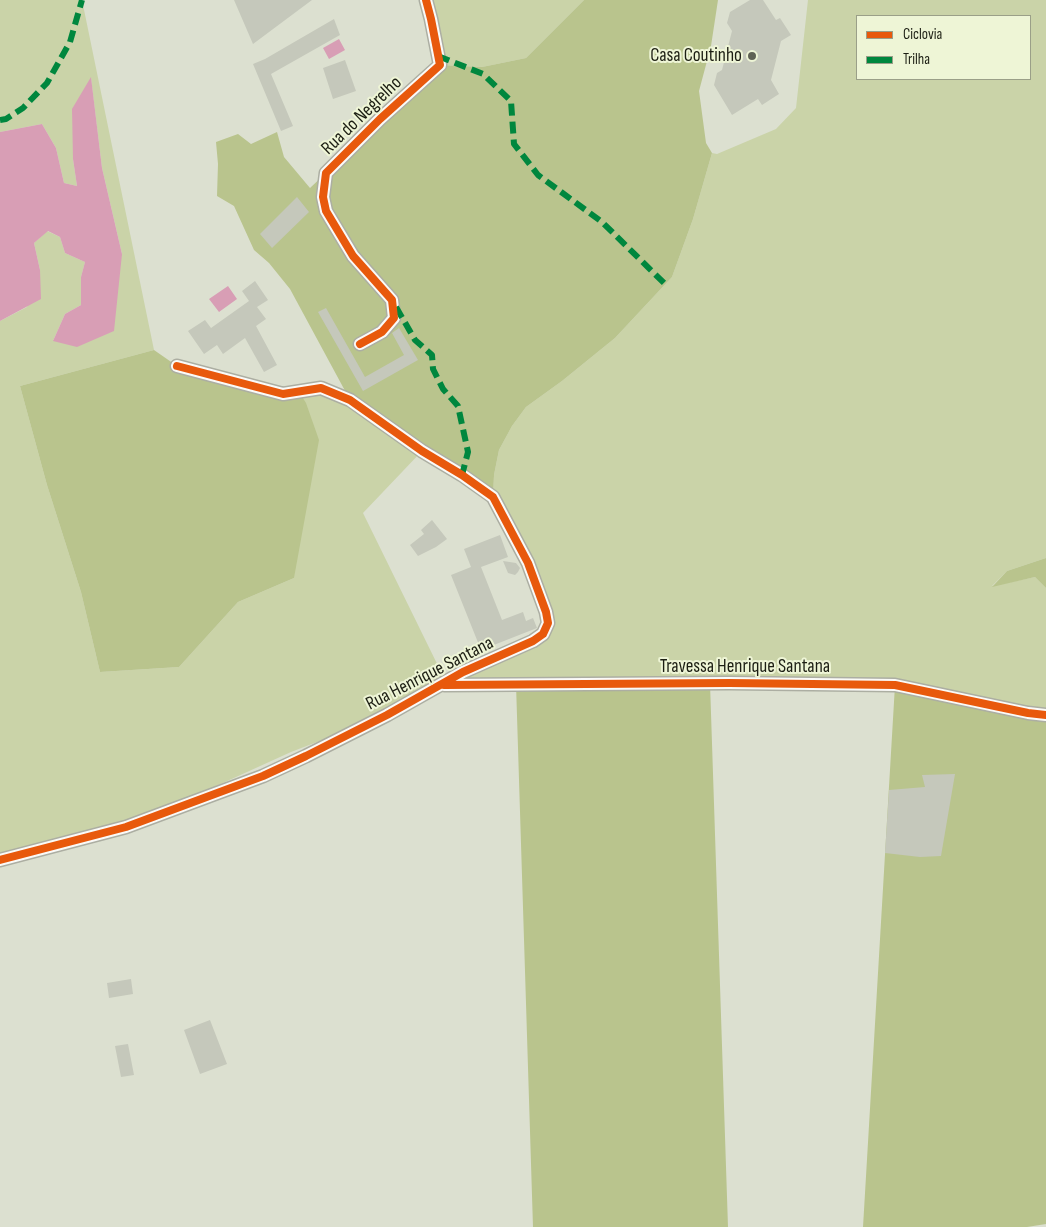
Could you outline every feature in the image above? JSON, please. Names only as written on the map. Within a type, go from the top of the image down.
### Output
[{"type":"street","name":"Rua do Negrelho","points":[[360,344],[382,332],[394,318],[392,300],[353,256],[326,211],[323,197],[326,174],[380,119],[440,65],[426,0]]},
{"type":"street","name":"Rua Henrique Santana","points":[[0,860],[126,827],[263,776],[306,756],[463,672],[533,641],[543,634],[548,623],[546,612],[528,563],[493,497],[462,475],[422,452],[350,400],[320,388],[283,394],[177,366]]},
{"type":"street","name":"Travessa Henrique Santana","points":[[441,685],[728,683],[895,685],[1046,716]]},
{"type":"green space","points":[[0,0],[82,0],[154,350],[20,386],[47,485],[81,592],[100,672],[179,667],[238,602],[294,578],[299,392],[321,388],[422,451],[363,513],[446,682],[533,641],[548,623],[493,497],[494,475],[499,450],[512,426],[526,407],[562,381],[615,338],[672,277],[693,219],[712,153],[717,154],[776,129],[796,108],[808,0],[1046,0],[1046,558],[1007,571],[992,586],[1035,577],[1046,588],[1046,714],[895,685],[441,685],[387,715],[291,752],[126,827],[0,860],[0,321],[27,307],[40,270],[34,243],[47,231],[60,237],[65,253],[85,262],[81,277],[81,305],[65,314],[53,341],[122,254],[102,168],[91,78],[73,159],[77,186],[64,183],[56,148],[42,124],[0,132]]},
{"type":"green space","points":[[426,0],[584,0],[526,58],[482,67],[440,65]]},
{"type":"green space","points":[[584,0],[718,0],[711,46],[699,91],[706,143],[712,153],[693,219],[672,277],[615,338],[562,381],[526,407],[512,426],[499,450],[494,475],[493,497],[350,400],[290,289],[269,263],[254,250],[234,206],[217,196],[218,164],[216,142],[238,134],[251,144],[277,132],[284,157],[310,188],[440,65],[482,67],[526,58]]},
{"type":"green space","points":[[154,350],[177,366],[299,392],[306,403],[319,440],[294,578],[238,602],[179,667],[100,672],[81,592],[47,485],[20,386]]},
{"type":"green space","points":[[1046,558],[1046,588],[1035,577],[992,587],[1007,571]]},
{"type":"green space","points":[[710,683],[728,1227],[533,1227],[516,684]]},
{"type":"green space","points":[[895,685],[1046,716],[1046,1224],[1027,1227],[863,1227]]},
{"type":"shaded area","points":[[339,39],[345,50],[329,59],[323,48]]},
{"type":"shaded area","points":[[91,77],[102,168],[122,254],[114,331],[77,347],[53,341],[65,314],[81,305],[81,277],[85,262],[65,253],[60,237],[48,231],[34,243],[40,270],[41,299],[0,321],[0,132],[42,124],[56,148],[64,183],[77,186],[73,159],[72,109]]},
{"type":"shaded area","points":[[228,286],[237,299],[219,312],[209,299]]},
{"type":"building","points":[[234,0],[312,0],[253,44]]},
{"type":"building","name":"Casa Coutinho","points":[[750,0],[763,0],[776,20],[780,18],[791,35],[781,41],[771,80],[779,94],[762,105],[758,99],[732,115],[714,85],[717,73],[722,70],[732,31],[727,23],[730,12]]},
{"type":"building","points":[[334,19],[340,35],[271,74],[293,126],[281,131],[253,64]]},
{"type":"building","points":[[345,60],[356,91],[333,99],[323,68]]},
{"type":"building","points":[[297,197],[309,212],[272,248],[260,234]]},
{"type":"building","points":[[255,281],[268,300],[257,307],[266,319],[256,326],[277,365],[264,372],[245,338],[223,354],[217,345],[204,354],[188,331],[205,320],[211,328],[249,301],[242,291]]},
{"type":"building","points":[[326,308],[365,377],[404,355],[392,333],[399,328],[418,360],[363,391],[318,312]]},
{"type":"building","points":[[432,520],[447,539],[418,556],[410,545],[424,534],[421,530]]},
{"type":"building","points":[[500,535],[508,557],[481,567],[502,620],[523,612],[526,621],[533,618],[537,628],[481,650],[451,575],[471,567],[464,549]]},
{"type":"building","points":[[503,561],[516,563],[520,568],[518,572],[515,575],[508,573]]},
{"type":"building","points":[[955,774],[941,856],[920,857],[885,853],[889,790],[925,787],[922,775]]},
{"type":"building","points":[[131,979],[133,994],[109,998],[107,983]]},
{"type":"building","points":[[210,1020],[227,1064],[200,1074],[184,1030]]},
{"type":"building","points":[[128,1044],[134,1075],[121,1077],[115,1046]]},
{"type":"marked path","points":[[0,120],[6,119],[23,108],[47,83],[70,42],[82,0]]},
{"type":"marked path","points":[[438,56],[483,74],[511,101],[514,144],[538,175],[602,222],[665,284]]},
{"type":"marked path","points":[[396,307],[415,340],[432,355],[433,369],[443,389],[458,406],[468,452],[462,475]]},
{"type":"cycle path","points":[[360,344],[382,332],[394,318],[392,300],[353,256],[326,211],[323,197],[326,173],[380,119],[440,65],[426,0]]},
{"type":"cycle path","points":[[0,860],[126,827],[263,776],[387,715],[463,672],[533,641],[543,634],[548,623],[546,612],[528,563],[493,497],[462,475],[422,451],[350,400],[321,388],[283,394],[177,366]]},
{"type":"cycle path","points":[[444,685],[729,683],[895,685],[1028,713],[1046,715]]},
{"type":"place","name":"Casa Coutinho","points":[[752,56]]}]
